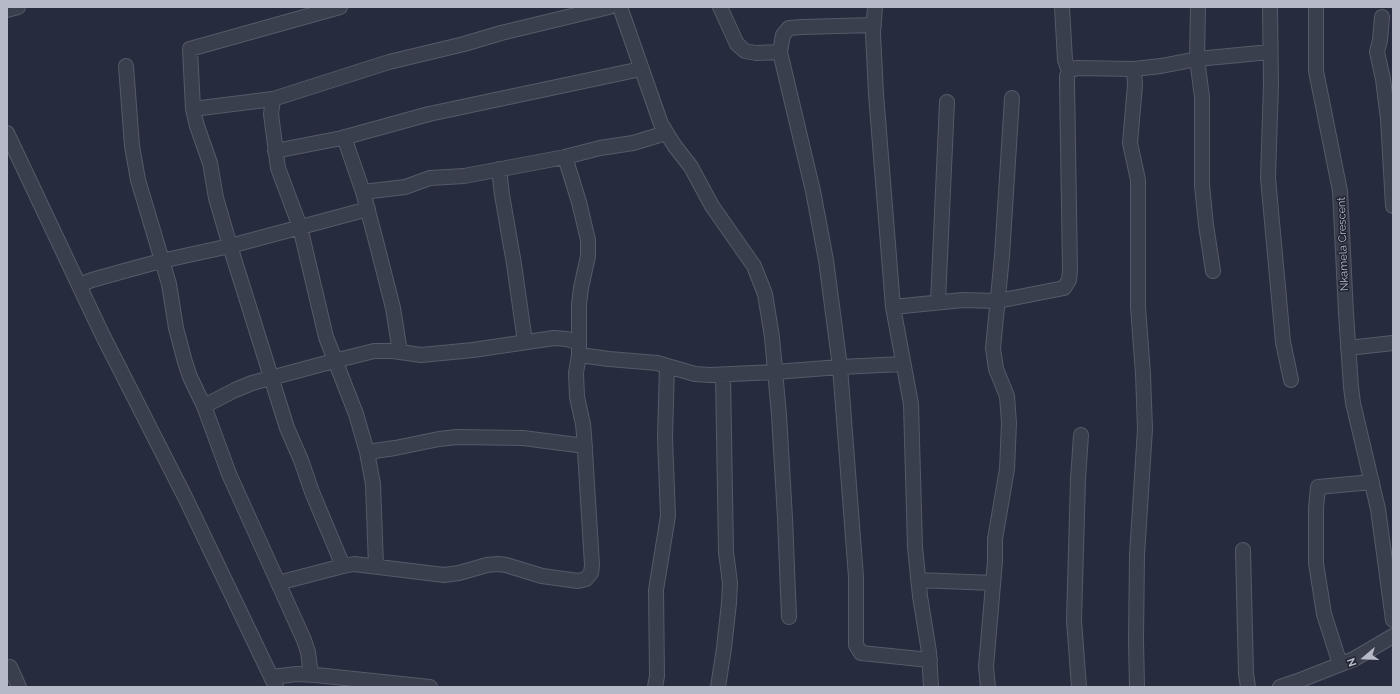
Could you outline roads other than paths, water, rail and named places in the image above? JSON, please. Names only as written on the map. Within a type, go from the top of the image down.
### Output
[{"type":"street","points":[[7,10],[18,7]]},
{"type":"street","points":[[193,109],[273,99],[389,62],[609,7]]},
{"type":"street","points":[[620,7],[661,124],[691,167],[712,206],[754,266],[765,294],[769,313],[776,372],[785,510],[789,616]]},
{"type":"street","points":[[720,7],[737,44],[745,50],[756,54],[780,52]]},
{"type":"street","points":[[875,7],[874,25],[876,94],[893,307],[911,404],[915,547],[918,580],[930,660],[931,687]]},
{"type":"street","points":[[893,307],[963,300],[998,300],[1064,288],[1069,280],[1067,81],[1069,71],[1066,60],[1062,7]]},
{"type":"street","points":[[1198,7],[1197,59],[1202,97],[1202,185],[1213,271]]},
{"type":"street","points":[[1270,7],[1271,83],[1268,178],[1283,342],[1291,380]]},
{"type":"street","name":"Nkamela Crescent","points":[[1316,7],[1316,71],[1340,191],[1348,348],[1353,403],[1378,510],[1393,620]]},
{"type":"street","points":[[332,8],[190,50],[193,109],[197,126],[210,163],[216,198],[230,246],[270,378],[287,428],[302,460],[312,492],[343,566]]},
{"type":"street","points":[[1382,17],[1380,40],[1377,52],[1383,79],[1388,119],[1393,206]]},
{"type":"street","points":[[874,25],[789,28],[783,35],[780,52],[814,199],[826,260],[840,367],[856,577],[856,645],[861,653],[930,660]]},
{"type":"street","points":[[1069,71],[1077,68],[1134,68],[1161,66],[1197,59],[1270,52]]},
{"type":"street","points":[[126,66],[132,146],[138,180],[169,284],[176,328],[185,362],[190,377],[204,406],[221,455],[304,640],[308,652],[311,675]]},
{"type":"street","points":[[1134,68],[1135,85],[1130,143],[1138,180],[1138,307],[1145,428],[1136,555],[1136,640],[1138,687]]},
{"type":"street","points":[[275,151],[344,138],[429,114],[641,69]]},
{"type":"street","points":[[988,687],[986,667],[995,539],[1007,469],[1009,423],[1008,396],[996,369],[993,348],[1002,256],[1012,98]]},
{"type":"street","points":[[273,99],[271,114],[278,168],[300,227],[326,337],[356,414],[367,452],[373,484],[376,566]]},
{"type":"street","points":[[938,302],[947,102]]},
{"type":"street","points":[[7,133],[79,285],[185,497],[274,682],[297,674],[430,687]]},
{"type":"street","points":[[363,192],[405,187],[430,178],[464,176],[499,170],[565,157],[600,148],[633,143],[666,133]]},
{"type":"street","points":[[344,138],[368,209],[393,308],[400,352]]},
{"type":"street","points":[[278,583],[354,564],[444,575],[498,564],[542,576],[578,581],[586,579],[591,573],[592,565],[585,446],[583,424],[577,397],[576,373],[579,349],[579,304],[587,262],[588,240],[579,202],[565,157]]},
{"type":"street","points":[[499,170],[525,342]]},
{"type":"street","points":[[79,285],[161,261],[230,246],[368,209]]},
{"type":"street","points":[[204,406],[235,390],[270,378],[334,360],[374,352],[393,351],[421,355],[473,350],[554,338],[567,339],[579,349],[609,359],[657,363],[695,374],[723,375],[903,364]]},
{"type":"street","points":[[1348,348],[1393,343]]},
{"type":"street","points":[[655,687],[657,676],[656,590],[668,516],[665,438],[667,366]]},
{"type":"street","points":[[718,687],[724,648],[730,583],[726,552],[723,375]]},
{"type":"street","points":[[1079,687],[1074,620],[1078,479],[1081,435]]},
{"type":"street","points":[[367,452],[439,439],[463,437],[523,438],[585,446]]},
{"type":"street","points":[[1340,664],[1324,614],[1316,563],[1316,508],[1318,487],[1372,482]]},
{"type":"street","points":[[1243,550],[1246,674],[1248,687]]},
{"type":"street","points":[[918,580],[993,583]]},
{"type":"street","points":[[1280,687],[1354,659],[1393,636]]},
{"type":"street","points":[[10,667],[19,687]]}]
